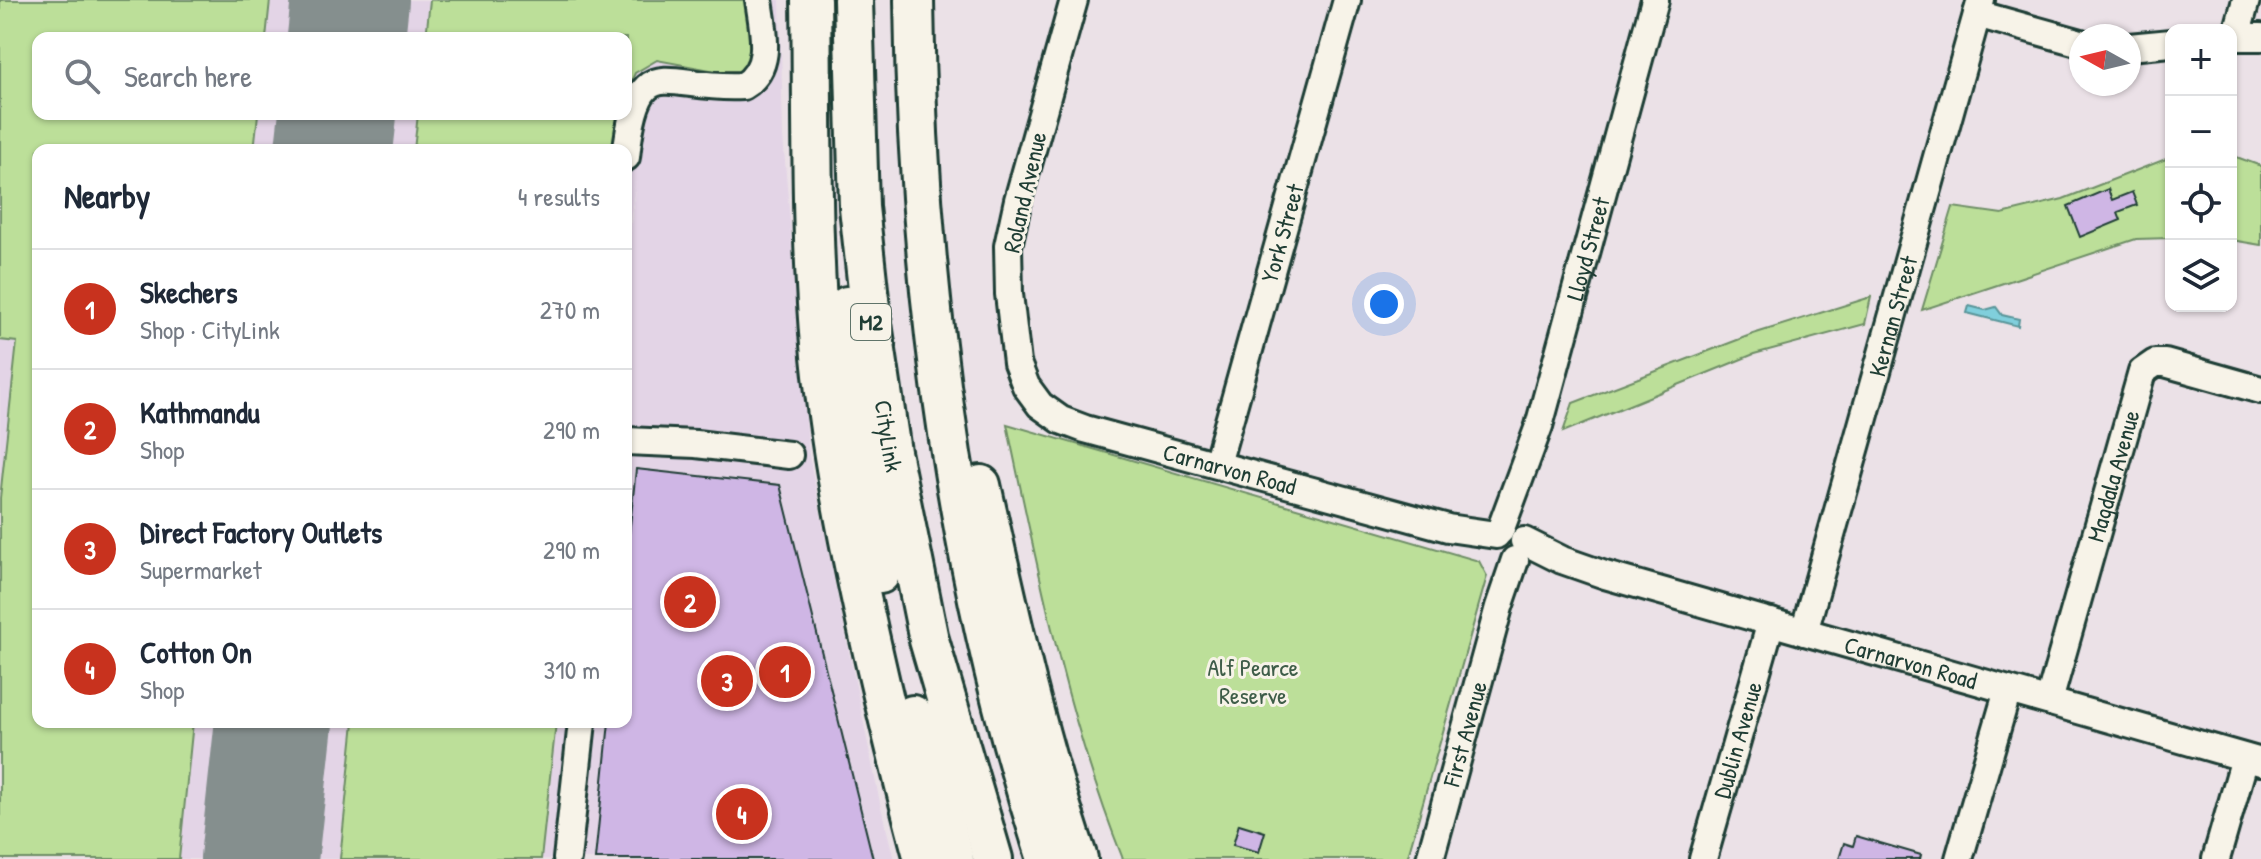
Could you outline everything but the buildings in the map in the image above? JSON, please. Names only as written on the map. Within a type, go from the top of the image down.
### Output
[{"type":"highway","points":[[811,0],[817,292],[829,422],[859,597],[924,859]]},
{"type":"highway","name":"CityLink","points":[[853,0],[859,207],[891,452],[929,640],[993,859]]},
{"type":"highway","points":[[914,0],[915,106],[937,350],[972,572],[999,688],[1047,859]]},
{"type":"highway","points":[[854,77],[846,231],[850,358],[877,555],[892,637],[954,859]]},
{"type":"highway","points":[[925,232],[1021,664],[1053,785],[1078,859]]},
{"type":"street","points":[[632,115],[642,92],[661,80],[743,86],[759,74],[764,63],[759,0]]},
{"type":"street","name":"Roland Avenue","points":[[1026,386],[1013,341],[1008,246],[1074,0]]},
{"type":"street","name":"York Street","points":[[1217,464],[1347,0]]},
{"type":"street","name":"Lloyd Street","points":[[1508,545],[1516,494],[1539,426],[1655,0]]},
{"type":"street","points":[[2243,37],[2246,0]]},
{"type":"street","points":[[1979,7],[2069,39]]},
{"type":"street","name":"Kernan Street","points":[[1804,632],[1979,7]]},
{"type":"street","points":[[2141,46],[2165,44]]},
{"type":"street","points":[[627,144],[631,120]]},
{"type":"street","name":"Magdala Avenue","points":[[2049,701],[2142,372],[2147,366],[2165,363],[2261,390]]},
{"type":"street","name":"Carnarvon Road","points":[[1026,386],[1040,405],[1061,420],[1085,429],[1562,560],[1605,575],[2253,760]]},
{"type":"street","points":[[632,441],[696,444],[789,455]]},
{"type":"street","name":"First Avenue","points":[[1430,859],[1499,607],[1508,545]]},
{"type":"street","name":"Dublin Avenue","points":[[1703,859],[1771,622]]},
{"type":"street","points":[[1959,859],[2008,690]]},
{"type":"street","points":[[553,859],[566,728]]},
{"type":"street","points":[[567,859],[581,728]]},
{"type":"street","points":[[2216,859],[2253,760]]},
{"type":"shaded area","points":[[0,0],[780,0],[783,137],[809,456],[894,859],[562,859],[576,728],[632,728],[632,216],[636,180],[632,207],[632,144],[32,144],[32,728],[570,728],[557,859],[0,859]]},
{"type":"green space","points":[[0,0],[270,0],[267,32],[32,32],[32,120],[257,120],[255,144],[32,144],[32,728],[192,728],[179,859],[0,859],[0,498],[17,342],[0,340]]},
{"type":"green space","points":[[430,0],[747,0],[754,41],[751,66],[737,75],[657,60],[635,73],[632,79],[632,32],[427,32]]},
{"type":"green space","points":[[417,120],[620,120],[618,144],[415,144]]},
{"type":"green space","points":[[2237,157],[2261,166],[2261,245],[2237,241]]},
{"type":"green space","points":[[2165,159],[2165,238],[2136,239],[1922,310],[1953,207],[2002,214],[2063,199]]},
{"type":"green space","points":[[1871,297],[1865,324],[1754,354],[1563,432],[1573,403],[1753,334]]},
{"type":"green space","name":"Alf Pearce Reserve","points":[[1007,424],[1479,561],[1487,576],[1407,859],[1123,859],[1070,699]]},
{"type":"green space","points":[[353,728],[555,728],[541,859],[340,859]]},
{"type":"water","points":[[1969,306],[1985,310],[1996,307],[2002,315],[2019,319],[2018,326],[1967,313]]},
{"type":"runway","points":[[347,32],[350,0]]},
{"type":"runway","points":[[335,144],[337,120]]},
{"type":"runway","points":[[259,859],[273,728]]},
{"type":"place","name":"Kathmandu","points":[[690,602]]},
{"type":"place","name":"Skechers","points":[[785,672]]},
{"type":"place","name":"Direct Factory Outlets","points":[[727,681]]},
{"type":"place","name":"Cotton On","points":[[742,814]]}]
